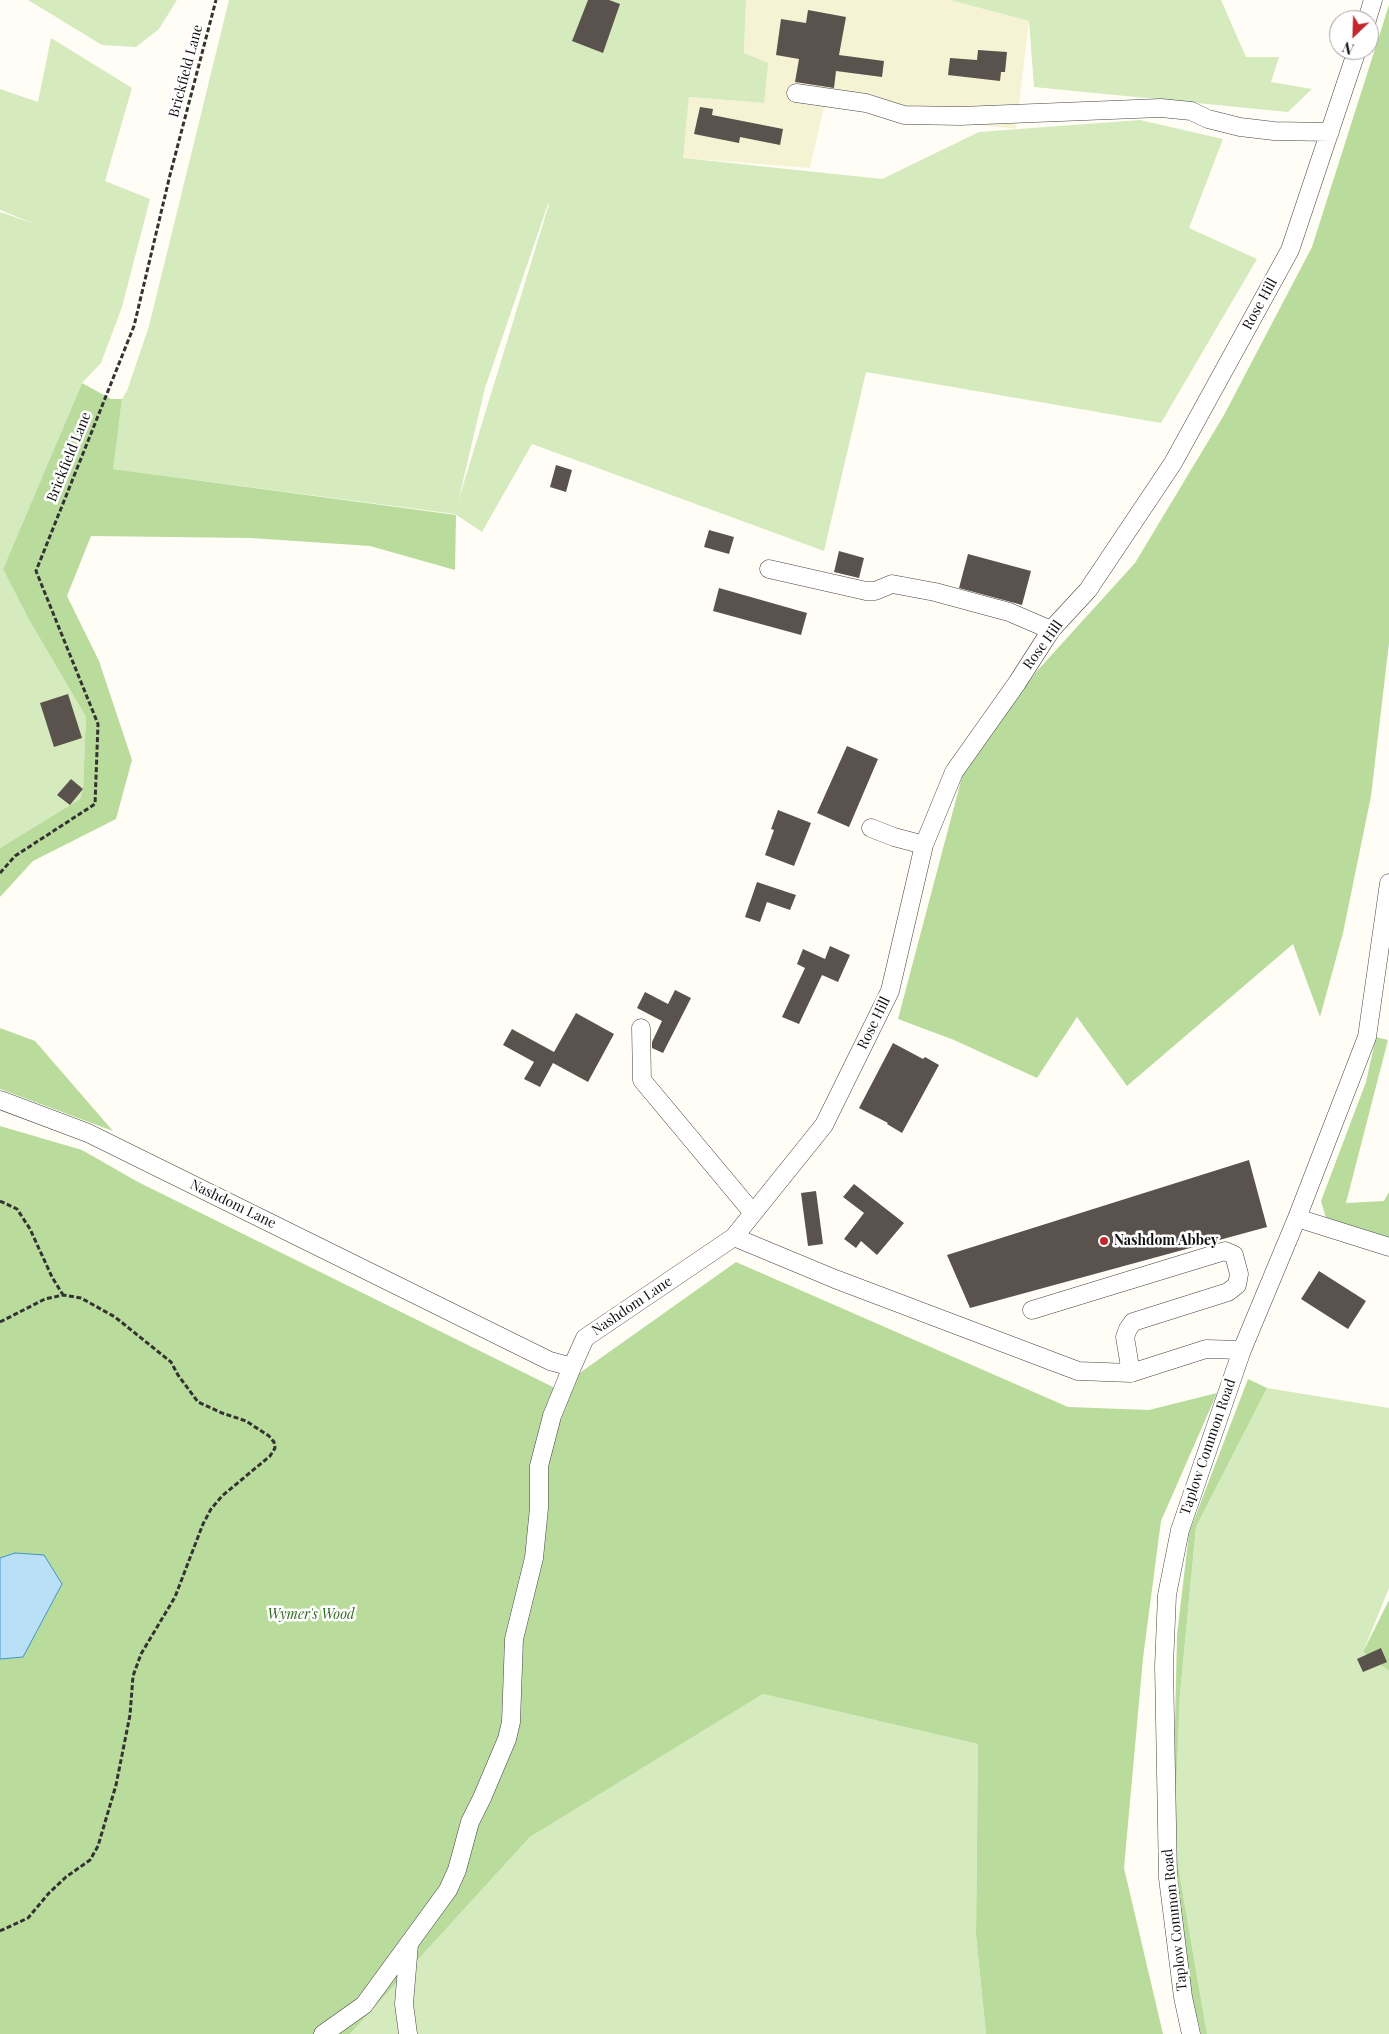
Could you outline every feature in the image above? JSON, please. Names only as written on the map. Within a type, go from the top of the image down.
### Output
[{"type":"street","name":"Rose Hill","points":[[734,1237],[824,1125],[890,991],[924,845],[954,772],[1017,683],[1051,630],[1088,590],[1173,463],[1290,250],[1354,60]]},
{"type":"street","points":[[796,93],[866,103],[904,115],[960,116],[1161,108],[1191,111],[1208,119],[1240,127],[1274,131],[1330,132]]},
{"type":"street","points":[[769,569],[866,591],[875,592],[892,584],[935,592],[1009,612],[1051,630]]},
{"type":"street","points":[[871,828],[894,837],[924,845]]},
{"type":"street","name":"Taplow Common Road","points":[[1191,2034],[1183,1996],[1168,1878],[1164,1666],[1167,1595],[1180,1530],[1242,1350],[1297,1218],[1367,1037],[1389,883]]},
{"type":"street","points":[[641,1028],[642,1080],[754,1213]]},
{"type":"street","name":"Nashdom Lane","points":[[0,1100],[88,1132],[550,1361],[572,1367],[585,1338],[734,1237]]},
{"type":"street","points":[[1297,1218],[1389,1247]]},
{"type":"street","points":[[734,1237],[835,1279],[1078,1371],[1131,1373],[1206,1349],[1242,1350]]},
{"type":"street","points":[[1032,1310],[1225,1251],[1234,1255],[1239,1274],[1237,1285],[1228,1292],[1134,1322],[1128,1329],[1125,1337],[1131,1373]]},
{"type":"street","points":[[323,2034],[364,2005],[448,1890],[457,1870],[470,1822],[507,1739],[511,1722],[514,1639],[534,1558],[539,1508],[539,1466],[552,1416],[572,1367]]},
{"type":"street","points":[[408,2034],[404,2004],[409,1944]]},
{"type":"path","name":"Brickfield Lane","points":[[0,873],[15,856],[94,804],[98,724],[36,570],[134,326],[170,175],[216,0]]},
{"type":"path","points":[[0,1200],[17,1208],[30,1229],[52,1277],[63,1295]]},
{"type":"path","points":[[0,1322],[44,1299],[63,1295],[81,1298],[115,1317],[171,1362],[198,1402],[246,1421],[269,1436],[274,1442],[275,1448],[270,1456],[222,1496],[211,1509],[203,1524],[175,1597],[141,1654],[134,1676],[130,1716],[116,1786],[98,1846],[90,1860],[66,1876],[28,1918],[0,1931]]},
{"type":"shaded area","points":[[746,0],[950,0],[1029,21],[1016,129],[824,107],[810,168],[682,158],[689,97],[764,103],[744,53]]},
{"type":"green space","points":[[28,0],[177,0],[159,29],[136,47],[102,45]]},
{"type":"green space","points":[[229,0],[746,0],[744,53],[768,63],[764,103],[689,97],[683,158],[882,179],[979,132],[1140,120],[1223,139],[1189,228],[1257,259],[1161,423],[866,372],[824,551],[532,444],[482,532],[455,514],[112,469],[122,399],[127,391],[149,326]],"holes":[[[549,204],[458,502],[485,388]]]},
{"type":"green space","points":[[950,0],[1221,0],[1246,57],[1279,57],[1271,82],[1312,89],[1288,112],[1034,87],[1029,21]]},
{"type":"green space","points":[[1389,5],[1389,643],[1371,796],[1343,933],[1320,1017],[1293,944],[1127,1086],[1077,1017],[1037,1078],[954,1040],[898,1019],[963,773],[1037,671],[1135,563],[1224,415],[1312,247],[1372,60],[1379,60],[1379,36]]},
{"type":"green space","points":[[51,38],[132,88],[105,181],[150,199],[122,307],[101,363],[82,383],[3,569],[28,618],[86,717],[83,789],[80,799],[0,848],[0,212],[35,224],[0,210],[0,89],[38,102]]},
{"type":"green space","points":[[82,383],[111,399],[122,399],[113,469],[456,515],[455,570],[370,546],[251,538],[91,536],[67,596],[99,661],[132,760],[116,819],[33,861],[0,897],[0,848],[80,799],[83,789],[86,717],[28,618],[3,569]]},
{"type":"green space","points":[[0,1028],[35,1041],[113,1131],[0,1089]]},
{"type":"green space","points":[[1376,1037],[1388,1040],[1346,1203],[1384,1201],[1389,1192],[1389,1238],[1340,1226],[1326,1218],[1321,1201],[1366,1082]]},
{"type":"green space","name":"Wymer's Wood","points":[[0,1126],[82,1150],[138,1182],[557,1389],[736,1262],[1068,1407],[1149,1410],[1217,1393],[1161,1521],[1143,1658],[1124,1868],[1163,2034],[986,2034],[976,1935],[978,1744],[763,1694],[530,1837],[350,2034],[0,2034]]},
{"type":"green space","points":[[1248,1379],[1267,1388],[1196,1527],[1180,1694],[1174,1842],[1207,2034],[1201,2034],[1184,1963],[1172,1853],[1177,1635],[1189,1533]]},
{"type":"green space","points":[[1267,1388],[1389,1408],[1389,1588],[1363,1652],[1389,1671],[1389,2034],[1207,2034],[1174,1842],[1180,1694],[1196,1527]]},
{"type":"green space","points":[[1389,1600],[1389,1671],[1363,1652]]},
{"type":"green space","points":[[763,1694],[978,1744],[976,1935],[986,2034],[350,2034],[530,1837]]},
{"type":"water","points":[[15,1553],[44,1555],[62,1584],[23,1657],[0,1659],[0,1558]]},
{"type":"building","points":[[588,0],[609,0],[620,4],[603,53],[572,41]]},
{"type":"building","points":[[808,10],[846,17],[839,55],[884,61],[882,77],[836,71],[834,88],[795,82],[799,59],[776,55],[781,19],[806,23]]},
{"type":"building","points":[[978,50],[1007,52],[1005,72],[1001,72],[1000,81],[948,75],[950,58],[977,60]]},
{"type":"building","points":[[700,107],[713,109],[712,115],[783,129],[780,145],[740,137],[739,143],[694,134]]},
{"type":"building","points":[[556,465],[572,470],[566,492],[550,487]]},
{"type":"building","points":[[709,530],[734,537],[729,554],[704,547]]},
{"type":"building","points":[[839,551],[864,558],[859,578],[834,572]]},
{"type":"building","points":[[968,554],[1031,571],[1022,605],[959,588]]},
{"type":"building","points":[[719,588],[807,613],[801,635],[713,611]]},
{"type":"building","points":[[68,694],[82,738],[54,747],[40,703]]},
{"type":"building","points":[[847,746],[878,759],[849,827],[817,813]]},
{"type":"building","points":[[71,779],[83,789],[70,805],[57,795]]},
{"type":"building","points":[[778,810],[811,823],[794,866],[765,855],[774,830],[771,829]]},
{"type":"building","points":[[757,882],[796,895],[790,910],[767,902],[760,922],[745,917]]},
{"type":"building","points":[[830,946],[850,955],[838,982],[822,975],[799,1024],[782,1017],[805,968],[797,964],[803,949],[825,959]]},
{"type":"building","points":[[675,990],[691,998],[663,1053],[652,1048],[652,1042],[662,1021],[637,1008],[645,992],[668,1004]]},
{"type":"building","points":[[576,1013],[614,1034],[588,1082],[553,1063],[540,1087],[524,1079],[534,1062],[503,1045],[512,1029],[554,1052]]},
{"type":"building","points":[[893,1043],[939,1065],[902,1133],[888,1123],[859,1108]]},
{"type":"building","name":"Nashdom Abbey","points":[[1249,1160],[1267,1227],[970,1308],[947,1255]]},
{"type":"building","points":[[854,1184],[904,1223],[877,1255],[861,1241],[856,1248],[844,1239],[864,1213],[843,1197]]},
{"type":"building","points":[[816,1191],[823,1244],[808,1246],[801,1193]]},
{"type":"building","points":[[1319,1271],[1366,1301],[1348,1329],[1301,1299]]},
{"type":"building","points":[[1381,1648],[1387,1662],[1363,1672],[1357,1659]]},
{"type":"place","name":"Nashdom Abbey","points":[[1104,1241]]}]
